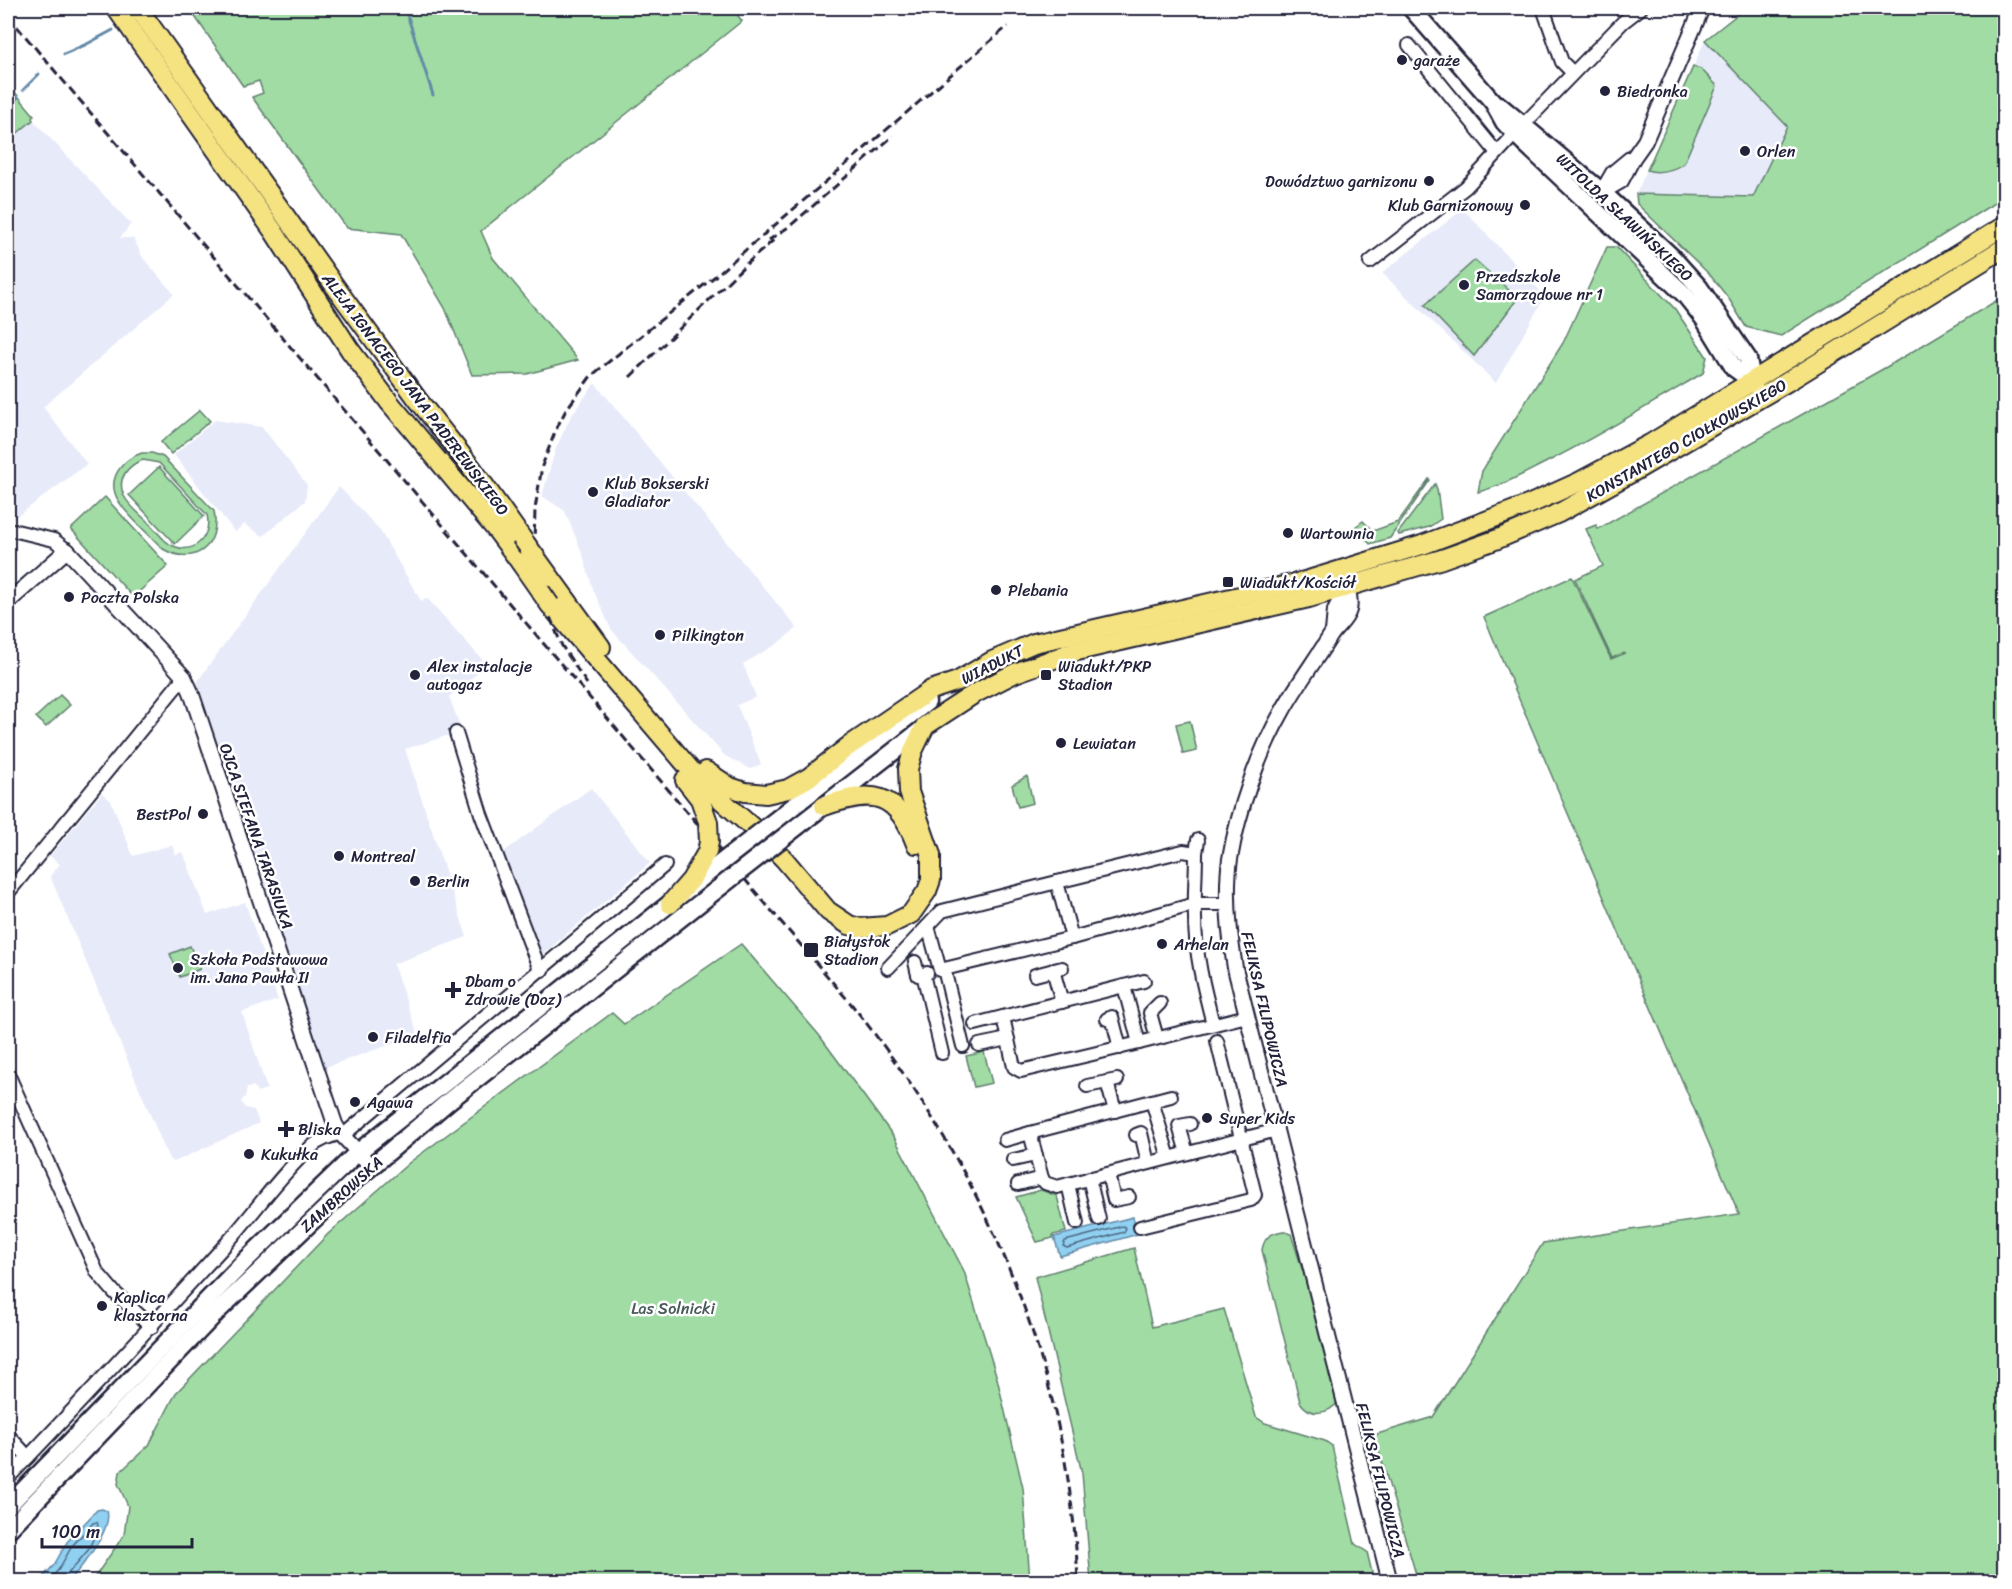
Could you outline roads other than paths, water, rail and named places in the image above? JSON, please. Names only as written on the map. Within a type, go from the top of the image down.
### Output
[{"type":"main road","points":[[104,8],[138,53],[166,78]]},
{"type":"main road","name":"ALEJA IGNACEGO JANA PADEREWSKIEGO","points":[[116,8],[274,232],[350,350],[390,404],[496,531],[550,605]]},
{"type":"main road","name":"ALEJA IGNACEGO JANA PADEREWSKIEGO","points":[[138,8],[344,299],[418,400],[472,468],[594,638],[706,771],[779,840],[842,908],[862,917],[877,918],[903,906],[916,889],[920,866],[915,841],[901,813],[886,801],[874,796],[850,797],[824,806]]},
{"type":"main road","points":[[148,8],[167,49]]},
{"type":"main road","name":"WITOLDA SŁAWIŃSKIEGO","points":[[1411,8],[1493,102],[1503,106],[1519,130],[1596,198],[1672,257],[1699,287],[1748,359],[1756,389]]},
{"type":"main road","name":"KONSTANTEGO CIOŁKOWSKIEGO","points":[[1756,389],[2004,226]]},
{"type":"main road","name":"KONSTANTEGO CIOŁKOWSKIEGO","points":[[1347,587],[1442,559],[1498,539],[1579,503],[1629,465],[1756,389],[2004,248]]},
{"type":"main road","name":"KONSTANTEGO CIOŁKOWSKIEGO","points":[[1349,568],[1477,526],[1579,482],[1629,465]]},
{"type":"main road","name":"WIADUKT","points":[[695,884],[712,859],[786,812],[917,710],[958,681],[992,661],[1054,637],[1305,581],[1349,568]]},
{"type":"main road","name":"WIADUKT","points":[[709,897],[925,726],[992,684],[1057,657],[1107,643],[1298,601],[1347,587]]},
{"type":"main road","points":[[550,605],[701,782],[753,828],[828,911],[849,925],[869,929],[896,923],[911,914],[927,891],[933,868],[931,855],[913,805],[908,781],[908,769],[913,751],[925,726]]},
{"type":"main road","points":[[550,605],[574,644],[602,681],[692,789],[706,810],[712,859],[670,904]]},
{"type":"main road","points":[[706,771],[720,781],[745,792],[766,794],[788,789],[808,778],[849,746],[931,690],[958,681]]},
{"type":"main road","name":"ZAMBROWSKA","points":[[8,1506],[247,1259],[357,1153],[695,884]]},
{"type":"main road","name":"ZAMBROWSKA","points":[[8,1530],[219,1310],[370,1166],[459,1093],[709,897]]},
{"type":"street","points":[[1543,8],[1562,62],[1573,73]]},
{"type":"street","points":[[1370,262],[1466,187],[1573,73],[1623,22],[1641,8]]},
{"type":"street","points":[[1596,198],[1613,173],[1633,158],[1645,141],[1702,8]]},
{"type":"street","points":[[1409,45],[1497,153]]},
{"type":"street","points":[[8,529],[54,540],[67,550],[184,677],[8,893]]},
{"type":"street","points":[[8,602],[67,550]]},
{"type":"street","name":"FELIKSA FILIPOWICZA","points":[[1349,568],[1347,587],[1335,610],[1333,633],[1281,712],[1254,776],[1240,817],[1230,859],[1228,904],[1235,968],[1390,1581]]},
{"type":"street","name":"OJCA STEFANA TARASIUKA","points":[[184,677],[340,1133],[370,1166]]},
{"type":"street","points":[[456,733],[481,814],[538,965],[542,970]]},
{"type":"street","points":[[1198,840],[1195,921],[1201,981],[1213,1024]]},
{"type":"street","points":[[888,968],[940,913],[946,910],[1184,851],[1196,853]]},
{"type":"street","points":[[8,1478],[152,1327],[253,1215],[290,1167],[312,1146],[324,1139],[347,1132],[665,866]]},
{"type":"street","points":[[1057,882],[1072,938]]},
{"type":"street","points":[[915,962],[918,975],[1072,938],[1195,904],[1228,904]]},
{"type":"street","points":[[928,926],[963,1046]]},
{"type":"street","points":[[1035,975],[1058,969],[1062,1002]]},
{"type":"street","points":[[923,974],[942,1053]]},
{"type":"street","points":[[975,1024],[1144,981]]},
{"type":"street","points":[[1124,986],[1139,1043]]},
{"type":"street","points":[[1157,1038],[1150,1013],[1160,1003]]},
{"type":"street","points":[[1003,1017],[1014,1067],[1021,1071],[1247,1016]]},
{"type":"street","points":[[1107,1019],[1112,1017],[1120,1048]]},
{"type":"street","points":[[979,1045],[1008,1039]]},
{"type":"street","points":[[1140,1227],[1251,1200],[1255,1195],[1217,1041]]},
{"type":"street","points":[[8,1074],[97,1272],[114,1292],[152,1327]]},
{"type":"street","points":[[1087,1086],[1112,1081],[1115,1111]]},
{"type":"street","points":[[1005,1140],[1172,1096]]},
{"type":"street","points":[[1152,1101],[1169,1158]]},
{"type":"street","points":[[1186,1153],[1179,1126],[1190,1124]]},
{"type":"street","points":[[1030,1133],[1042,1178],[1051,1186],[1057,1187],[1277,1130]]},
{"type":"street","points":[[1136,1135],[1141,1133],[1148,1163]]},
{"type":"street","points":[[1013,1160],[1036,1155]]},
{"type":"street","points":[[1108,1174],[1114,1200],[1129,1197]]},
{"type":"street","points":[[1018,1184],[1042,1178]]},
{"type":"street","points":[[1089,1179],[1098,1219]]},
{"type":"street","points":[[1068,1184],[1077,1223]]},
{"type":"street","points":[[8,1435],[28,1457]]},
{"type":"water","points":[[1133,1217],[1138,1234],[1060,1256],[1054,1237]]},
{"type":"water","points":[[97,1510],[107,1511],[108,1519],[101,1538],[69,1581],[39,1581],[54,1565],[67,1542]]},
{"type":"waterway","points":[[405,8],[433,95]]},
{"type":"waterway","points":[[64,54],[113,30]]},
{"type":"waterway","points":[[23,90],[39,74]]},
{"type":"waterway","points":[[13,102],[18,97]]},
{"type":"railway","points":[[8,16],[852,1005],[900,1069],[943,1135],[980,1204],[1012,1275],[1038,1349],[1058,1424],[1071,1502],[1078,1582]]},
{"type":"railway","points":[[587,684],[562,646],[548,612],[537,569],[534,545],[535,509],[542,466],[566,410],[591,376],[714,277],[1008,26]]},
{"type":"railway","points":[[769,240],[790,226],[893,136]]},
{"type":"railway","points":[[630,377],[745,265],[776,238]]},
{"type":"place","name":"garaże","points":[[1402,60]]},
{"type":"place","name":"Biedronka","points":[[1605,91]]},
{"type":"place","name":"Orlen","points":[[1745,151]]},
{"type":"place","name":"Dowództwo garnizonu","points":[[1429,181]]},
{"type":"place","name":"Klub Garnizonowy","points":[[1525,205]]},
{"type":"place","name":"Przedszkole Samorządowe nr 1","points":[[1464,285]]},
{"type":"place","name":"Klub Bokserski Gladiator","points":[[593,492]]},
{"type":"place","name":"Wartownia","points":[[1288,533]]},
{"type":"place","name":"Wiadukt/Kościół","points":[[1228,582]]},
{"type":"place","name":"Plebania","points":[[996,590]]},
{"type":"place","name":"Poczta Polska","points":[[69,597]]},
{"type":"place","name":"Pilkington","points":[[660,635]]},
{"type":"place","name":"Alex instalacje autogaz","points":[[415,675]]},
{"type":"place","name":"Wiadukt/PKP Stadion","points":[[1046,675]]},
{"type":"place","name":"Lewiatan","points":[[1061,743]]},
{"type":"place","name":"BestPol","points":[[203,814]]},
{"type":"place","name":"Montreal","points":[[339,856]]},
{"type":"place","name":"Berlin","points":[[415,881]]},
{"type":"place","name":"Arhelan","points":[[1162,944]]},
{"type":"place","name":"Białystok Stadion","points":[[811,950]]},
{"type":"place","name":"Szkoła Podstawowa im. Jana Pawła II","points":[[178,968]]},
{"type":"place","name":"Dbam o Zdrowie (Doz)","points":[[453,990]]},
{"type":"place","name":"Filadelfia","points":[[373,1037]]},
{"type":"place","name":"Agawa","points":[[355,1102]]},
{"type":"place","name":"Super Kids","points":[[1207,1118]]},
{"type":"place","name":"Bliska","points":[[286,1129]]},
{"type":"place","name":"Kukułka","points":[[249,1154]]},
{"type":"place","name":"Kaplica klasztorna","points":[[102,1306]]},
{"type":"park label","name":"Las Solnicki","points":[[673,1308]]}]
